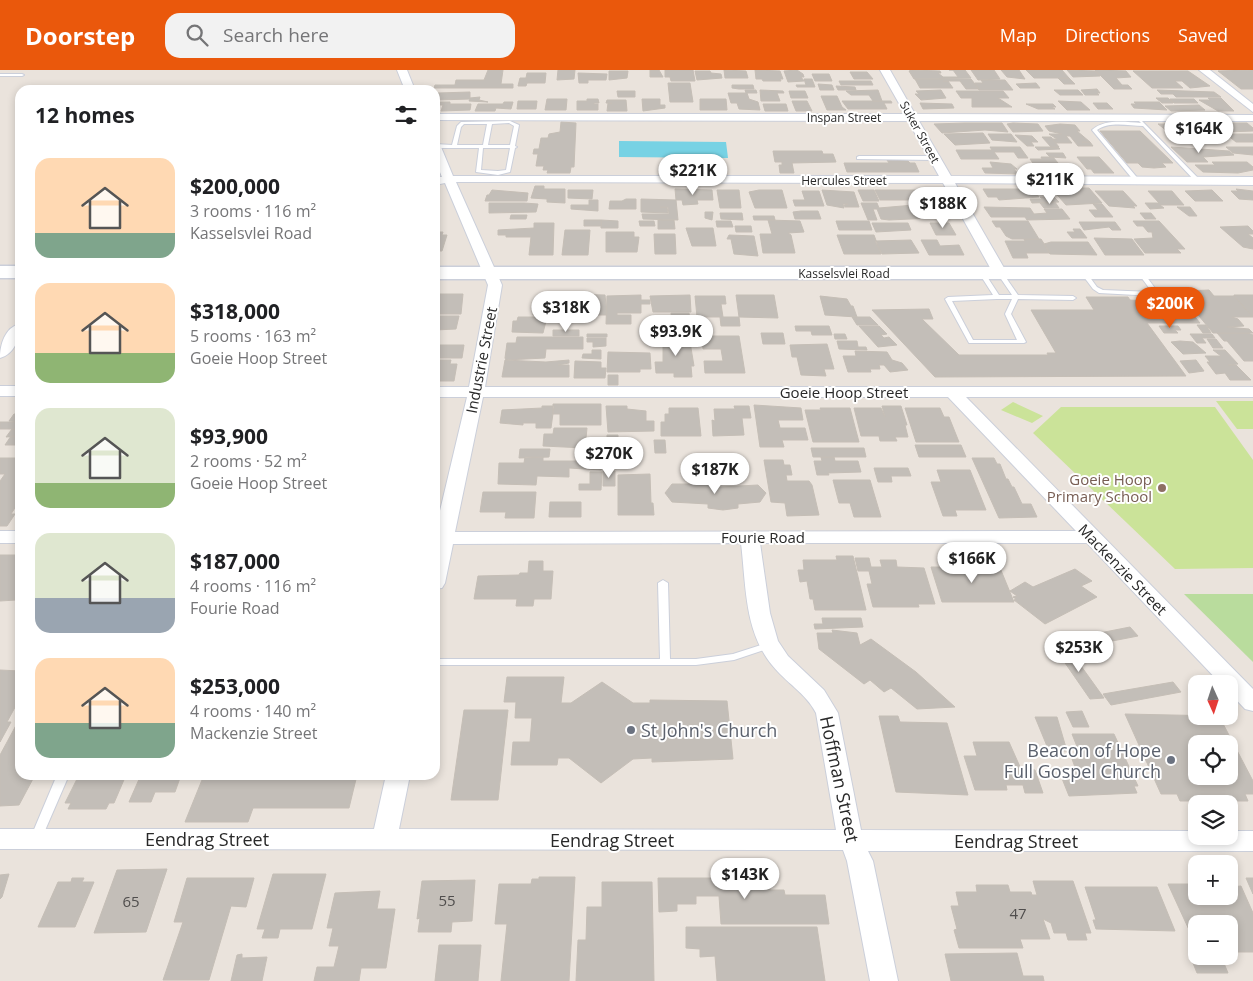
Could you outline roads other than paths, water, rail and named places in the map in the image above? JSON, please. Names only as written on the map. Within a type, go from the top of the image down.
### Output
[{"type":"street","points":[[402,70],[408,85]]},
{"type":"street","name":"Suker Street","points":[[885,70],[947,180],[991,273]]},
{"type":"street","points":[[1204,70],[1253,109]]},
{"type":"street","name":"Inspan Street","points":[[440,117],[911,117],[1141,121],[1253,118]]},
{"type":"street","name":"Hercules Street","points":[[442,181],[1253,181]]},
{"type":"street","name":"Industrie Street","points":[[440,534],[476,392],[495,285],[491,272],[442,181]]},
{"type":"street","points":[[0,272],[15,272]]},
{"type":"street","name":"Kasselsvlei Road","points":[[440,273],[1253,273]]},
{"type":"street","points":[[0,353],[15,334]]},
{"type":"street","points":[[0,391],[15,391]]},
{"type":"street","name":"Goeie Hoop Street","points":[[440,392],[1253,392]]},
{"type":"street","name":"Mackenzie Street","points":[[952,392],[1253,703]]},
{"type":"street","points":[[0,537],[15,537]]},
{"type":"street","name":"Hoffman Street","points":[[750,537],[762,624],[770,645],[775,654],[822,700],[827,713],[851,841],[860,861],[884,981]]},
{"type":"street","name":"Fourie Road","points":[[440,538],[1091,537]]},
{"type":"street","points":[[385,839],[397,780]]},
{"type":"street","name":"Eendrag Street","points":[[0,839],[1253,841]]},
{"type":"lane","points":[[0,75],[22,75]]},
{"type":"lane","points":[[1137,181],[1094,130],[1097,127],[1141,121],[1198,181]]},
{"type":"lane","points":[[454,146],[460,124],[490,122],[517,125],[509,170],[498,173],[478,171],[490,122]]},
{"type":"lane","points":[[440,148],[454,146],[513,148]]},
{"type":"lane","points":[[440,148],[483,147]]},
{"type":"lane","points":[[859,158],[934,158]]},
{"type":"lane","points":[[991,273],[1016,297]]},
{"type":"lane","points":[[991,273],[997,297]]},
{"type":"lane","points":[[1084,273],[1095,288],[1102,292],[1156,294]]},
{"type":"lane","points":[[1141,273],[1166,307]]},
{"type":"lane","points":[[1016,297],[1008,314],[1022,342],[971,342],[948,299],[997,297],[1016,297],[1073,298]]},
{"type":"lane","points":[[663,583],[665,662]]},
{"type":"lane","points":[[440,662],[696,662],[720,659],[770,645]]},
{"type":"lane","points":[[36,839],[62,780]]},
{"type":"water","points":[[619,141],[726,142],[728,158],[619,157]]},
{"type":"place","name":"Goeie Hoop Primary School","points":[[1162,488]]},
{"type":"place","name":"St John's Church","points":[[631,730]]},
{"type":"place","name":"Beacon of Hope Full Gospel Church","points":[[1171,760]]}]
